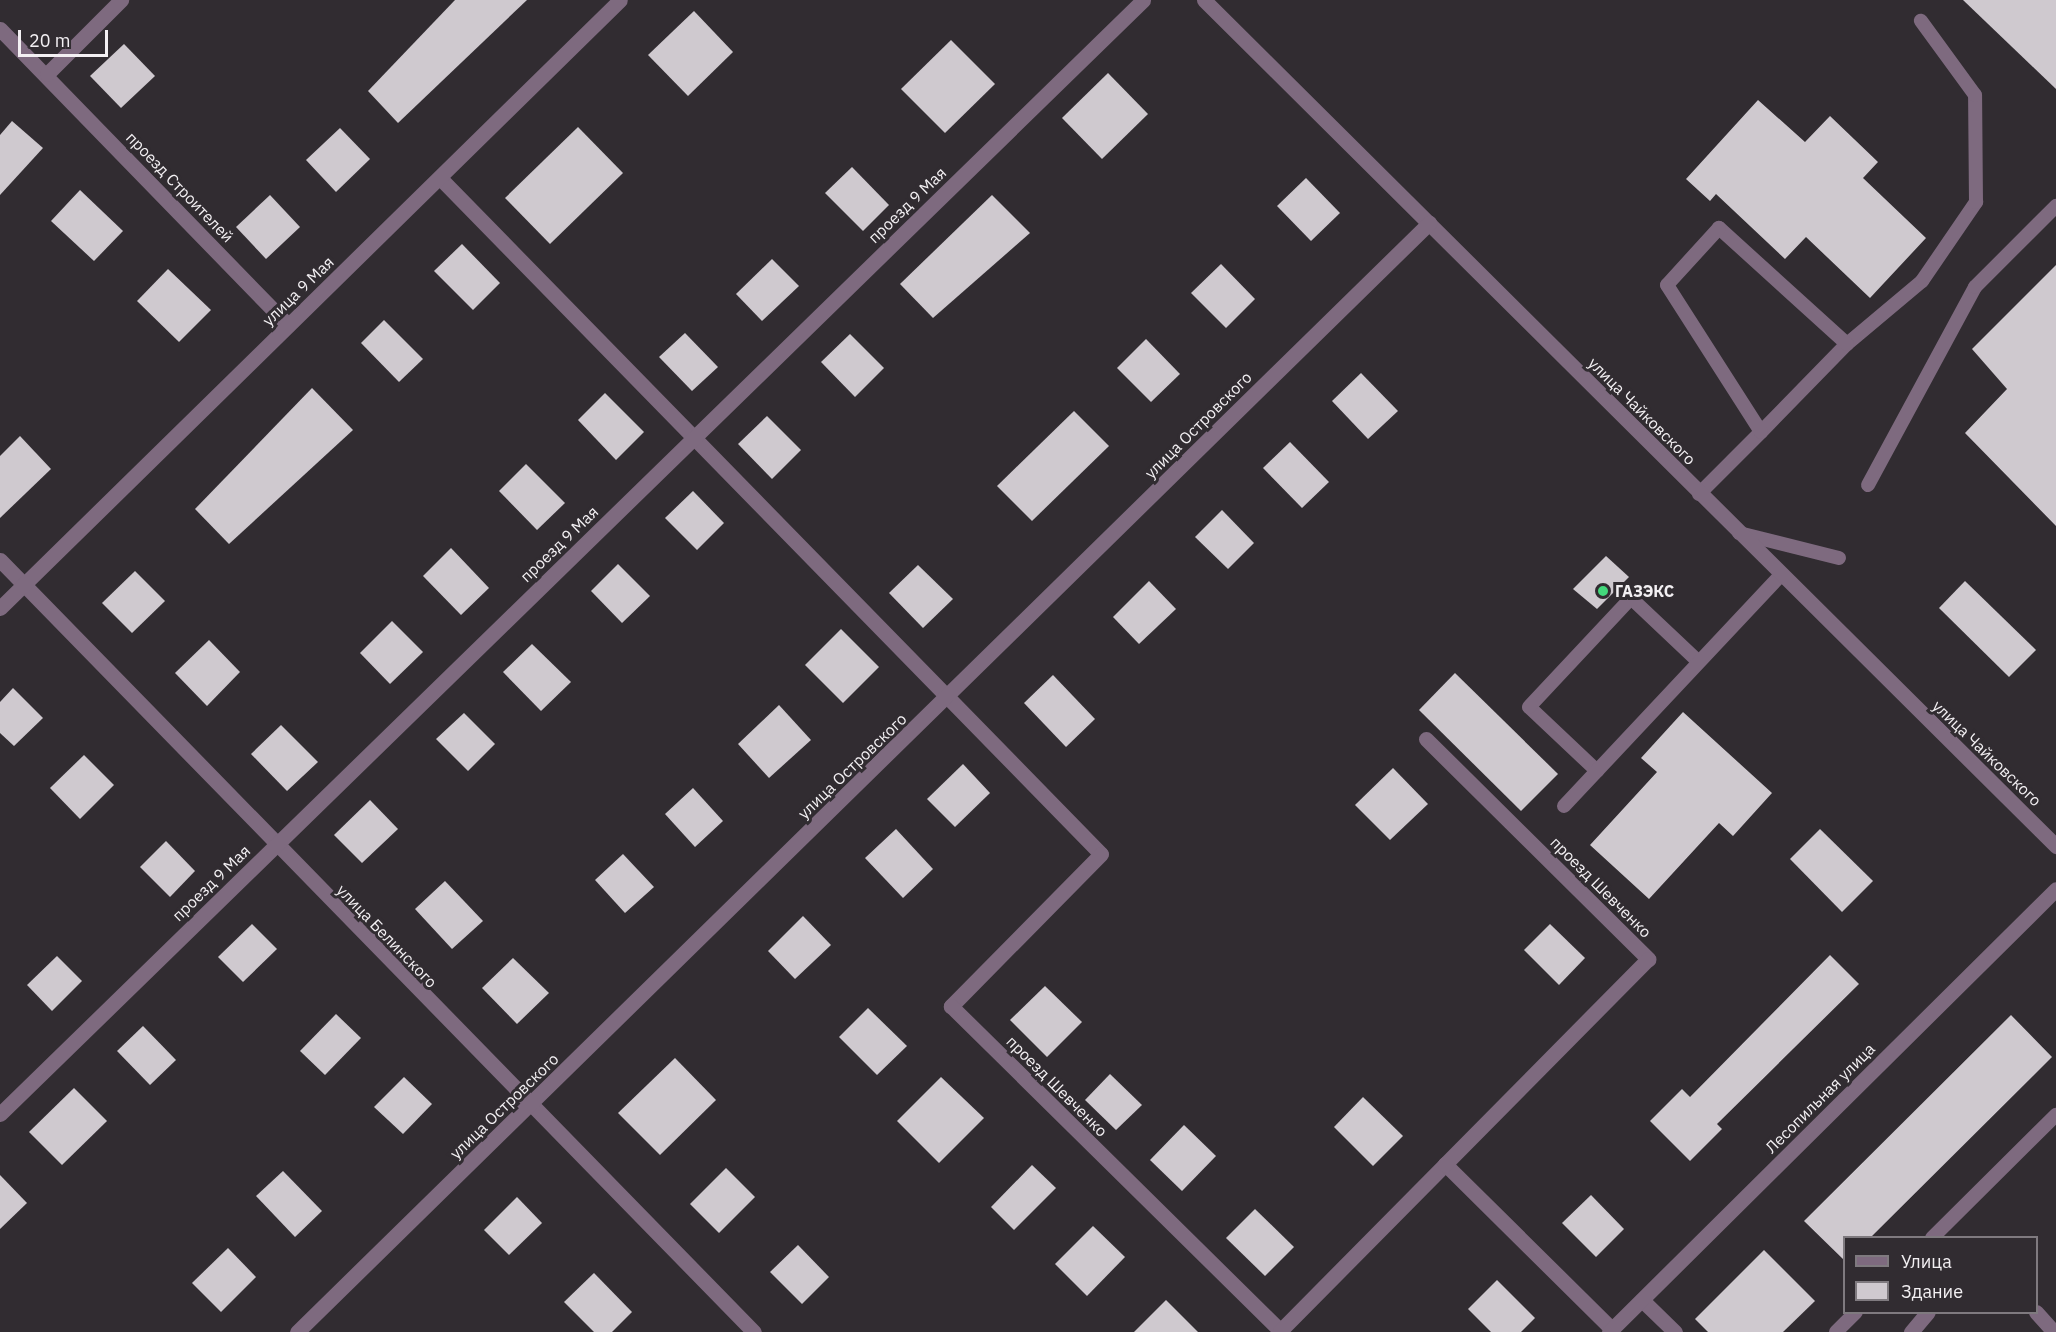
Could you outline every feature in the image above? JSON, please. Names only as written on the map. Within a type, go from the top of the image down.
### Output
[{"type":"street","points":[[46,74],[121,0]]},
{"type":"street","name":"улица 9 Мая","points":[[0,608],[620,0]]},
{"type":"street","name":"проезд 9 Мая","points":[[0,1114],[1143,0]]},
{"type":"street","name":"улица Чайковского","points":[[1204,0],[1780,576],[2056,846]]},
{"type":"street","name":"проезд Строителей","points":[[0,29],[288,325]]},
{"type":"street","points":[[440,178],[695,437],[946,700]]},
{"type":"street","name":"улица Островского","points":[[297,1332],[946,700],[1429,223]]},
{"type":"street","name":"улица Белинского","points":[[0,560],[275,847],[754,1332]]},
{"type":"street","name":"проезд Шевченко","points":[[946,700],[1101,854],[951,1006],[1280,1331],[1648,959],[1426,739]]},
{"type":"street","name":"Лесопильная улица","points":[[1611,1330],[2056,889]]},
{"type":"street","points":[[1445,1164],[1611,1330]]},
{"type":"street","points":[[1642,1300],[1676,1332]]},
{"type":"street","points":[[1911,1332],[1926,1314]]},
{"type":"street","points":[[2038,1314],[2054,1332]]},
{"type":"lane","points":[[1699,494],[1847,344],[1922,281],[1976,202],[1975,95],[1921,21]]},
{"type":"lane","points":[[1868,485],[1975,287],[2056,206]]},
{"type":"lane","points":[[1761,432],[1667,285],[1719,228],[1847,344]]},
{"type":"lane","points":[[1737,533],[1839,558]]},
{"type":"lane","points":[[1564,806],[1780,576]]},
{"type":"lane","points":[[1597,771],[1529,707],[1631,598],[1699,662]]},
{"type":"lane","points":[[1934,1236],[2056,1115]]},
{"type":"lane","points":[[1836,1332],[1854,1314]]},
{"type":"building","points":[[455,0],[527,0],[398,123],[368,91]]},
{"type":"building","points":[[1963,0],[2056,0],[2056,89]]},
{"type":"building","points":[[694,11],[733,52],[688,96],[648,55]]},
{"type":"building","points":[[951,40],[995,84],[945,133],[901,89]]},
{"type":"building","points":[[124,44],[155,76],[121,108],[90,76]]},
{"type":"building","points":[[1108,73],[1148,114],[1102,159],[1062,118]]},
{"type":"building","points":[[1758,100],[1805,142],[1830,116],[1878,162],[1863,178],[1926,238],[1870,298],[1806,237],[1785,259],[1716,194],[1710,201],[1686,179]]},
{"type":"building","points":[[12,121],[43,148],[0,195],[0,135]]},
{"type":"building","points":[[578,127],[623,173],[550,244],[505,198]]},
{"type":"building","points":[[340,128],[370,159],[336,192],[306,160]]},
{"type":"building","points":[[852,167],[889,205],[863,231],[825,193]]},
{"type":"building","points":[[1306,178],[1340,213],[1311,241],[1277,206]]},
{"type":"building","points":[[80,190],[123,231],[94,261],[51,221]]},
{"type":"building","points":[[270,195],[300,227],[266,259],[236,227]]},
{"type":"building","points":[[992,195],[1030,233],[933,318],[900,284]]},
{"type":"building","points":[[462,244],[500,283],[473,310],[434,271]]},
{"type":"building","points":[[772,259],[799,286],[762,321],[736,294]]},
{"type":"building","points":[[1221,264],[1255,299],[1226,328],[1191,293]]},
{"type":"building","points":[[2056,265],[2056,526],[1965,433],[2007,389],[1972,349]]},
{"type":"building","points":[[168,269],[211,310],[179,342],[137,301]]},
{"type":"building","points":[[384,320],[423,359],[399,382],[361,343]]},
{"type":"building","points":[[685,333],[718,367],[692,391],[659,357]]},
{"type":"building","points":[[850,334],[884,368],[855,397],[821,362]]},
{"type":"building","points":[[1146,339],[1180,374],[1151,402],[1117,368]]},
{"type":"building","points":[[1361,373],[1398,411],[1368,439],[1332,401]]},
{"type":"building","points":[[312,388],[353,430],[229,544],[195,509]]},
{"type":"building","points":[[605,393],[644,432],[616,460],[578,420]]},
{"type":"building","points":[[1074,411],[1109,446],[1032,521],[997,486]]},
{"type":"building","points":[[767,416],[801,450],[772,479],[738,444]]},
{"type":"building","points":[[20,436],[51,469],[0,518],[0,456]]},
{"type":"building","points":[[1290,442],[1329,482],[1302,508],[1263,468]]},
{"type":"building","points":[[526,464],[565,503],[537,530],[499,491]]},
{"type":"building","points":[[693,491],[724,523],[697,550],[665,518]]},
{"type":"building","points":[[1222,510],[1254,543],[1228,569],[1195,537]]},
{"type":"building","points":[[451,548],[489,588],[461,615],[423,576]]},
{"type":"building","points":[[1606,556],[1629,577],[1597,609],[1573,589]]},
{"type":"building","points":[[618,564],[650,596],[622,623],[591,591]]},
{"type":"building","points":[[918,565],[953,599],[923,628],[889,593]]},
{"type":"building","points":[[135,571],[165,601],[132,633],[102,603]]},
{"type":"building","points":[[1149,581],[1176,609],[1139,644],[1113,617]]},
{"type":"building","points":[[1965,581],[2036,650],[2009,677],[1939,608]]},
{"type":"building","points":[[392,621],[423,652],[390,684],[360,653]]},
{"type":"building","points":[[841,629],[879,667],[843,703],[805,665]]},
{"type":"building","points":[[209,640],[240,672],[207,706],[175,673]]},
{"type":"building","points":[[532,644],[571,682],[541,711],[503,672]]},
{"type":"building","points":[[1455,673],[1558,774],[1521,811],[1419,710]]},
{"type":"building","points":[[1053,675],[1095,719],[1066,747],[1024,703]]},
{"type":"building","points":[[13,688],[43,718],[14,746],[0,733],[0,702]]},
{"type":"building","points":[[779,705],[811,740],[769,778],[738,744]]},
{"type":"building","points":[[1683,712],[1772,793],[1733,836],[1719,823],[1649,899],[1590,845],[1657,772],[1641,758]]},
{"type":"building","points":[[464,713],[495,744],[468,771],[436,739]]},
{"type":"building","points":[[281,725],[318,762],[287,791],[251,754]]},
{"type":"building","points":[[84,755],[114,785],[80,819],[50,788]]},
{"type":"building","points":[[963,764],[990,793],[955,827],[927,799]]},
{"type":"building","points":[[1393,768],[1428,804],[1390,840],[1355,805]]},
{"type":"building","points":[[693,788],[723,821],[695,847],[665,814]]},
{"type":"building","points":[[370,800],[398,829],[362,863],[334,835]]},
{"type":"building","points":[[896,829],[933,869],[903,898],[865,858]]},
{"type":"building","points":[[1820,829],[1873,881],[1842,912],[1790,859]]},
{"type":"building","points":[[166,841],[195,871],[170,897],[140,867]]},
{"type":"building","points":[[623,854],[654,887],[625,913],[595,880]]},
{"type":"building","points":[[445,881],[483,921],[452,949],[415,909]]},
{"type":"building","points":[[803,916],[831,945],[795,979],[768,951]]},
{"type":"building","points":[[252,924],[277,949],[243,982],[218,957]]},
{"type":"building","points":[[1550,924],[1585,958],[1559,985],[1524,950]]},
{"type":"building","points":[[1830,955],[1859,984],[1717,1124],[1722,1129],[1690,1161],[1650,1121],[1682,1089],[1690,1097]]},
{"type":"building","points":[[57,956],[82,981],[52,1011],[27,985]]},
{"type":"building","points":[[513,958],[549,993],[517,1024],[482,988]]},
{"type":"building","points":[[1045,986],[1082,1022],[1047,1057],[1010,1020]]},
{"type":"building","points":[[868,1008],[907,1046],[877,1075],[839,1037]]},
{"type":"building","points":[[336,1014],[361,1038],[325,1075],[300,1051]]},
{"type":"building","points":[[2011,1015],[2052,1057],[1872,1236],[1843,1236],[1843,1259],[1804,1221]]},
{"type":"building","points":[[143,1026],[176,1060],[150,1085],[117,1051]]},
{"type":"building","points":[[675,1058],[716,1100],[660,1155],[618,1113]]},
{"type":"building","points":[[1110,1074],[1142,1105],[1116,1130],[1085,1100]]},
{"type":"building","points":[[404,1077],[432,1104],[403,1134],[374,1107]]},
{"type":"building","points":[[941,1077],[984,1118],[939,1163],[897,1121]]},
{"type":"building","points":[[74,1088],[107,1121],[62,1165],[29,1132]]},
{"type":"building","points":[[1363,1097],[1403,1136],[1373,1166],[1334,1127]]},
{"type":"building","points":[[1184,1125],[1216,1156],[1182,1191],[1150,1160]]},
{"type":"building","points":[[1032,1165],[1056,1188],[1014,1230],[991,1207]]},
{"type":"building","points":[[726,1168],[755,1197],[719,1233],[690,1204]]},
{"type":"building","points":[[283,1171],[322,1211],[295,1237],[256,1196]]},
{"type":"building","points":[[0,1175],[27,1203],[0,1229]]},
{"type":"building","points":[[1591,1195],[1624,1229],[1596,1257],[1562,1223]]},
{"type":"building","points":[[517,1197],[542,1223],[509,1255],[484,1230]]},
{"type":"building","points":[[1255,1209],[1294,1247],[1265,1276],[1226,1238]]},
{"type":"building","points":[[1093,1226],[1125,1257],[1087,1296],[1055,1264]]},
{"type":"building","points":[[798,1245],[829,1277],[802,1304],[770,1272]]},
{"type":"building","points":[[228,1248],[256,1277],[221,1312],[192,1283]]},
{"type":"building","points":[[1764,1250],[1815,1301],[1783,1332],[1708,1332],[1695,1319]]},
{"type":"building","points":[[594,1273],[632,1312],[612,1332],[594,1332],[564,1302]]},
{"type":"building","points":[[1497,1280],[1535,1318],[1521,1332],[1491,1332],[1468,1309]]},
{"type":"building","points":[[1166,1300],[1198,1332],[1134,1332]]},
{"type":"place","name":"ГАЗЭКС","points":[[1603,591]]}]
